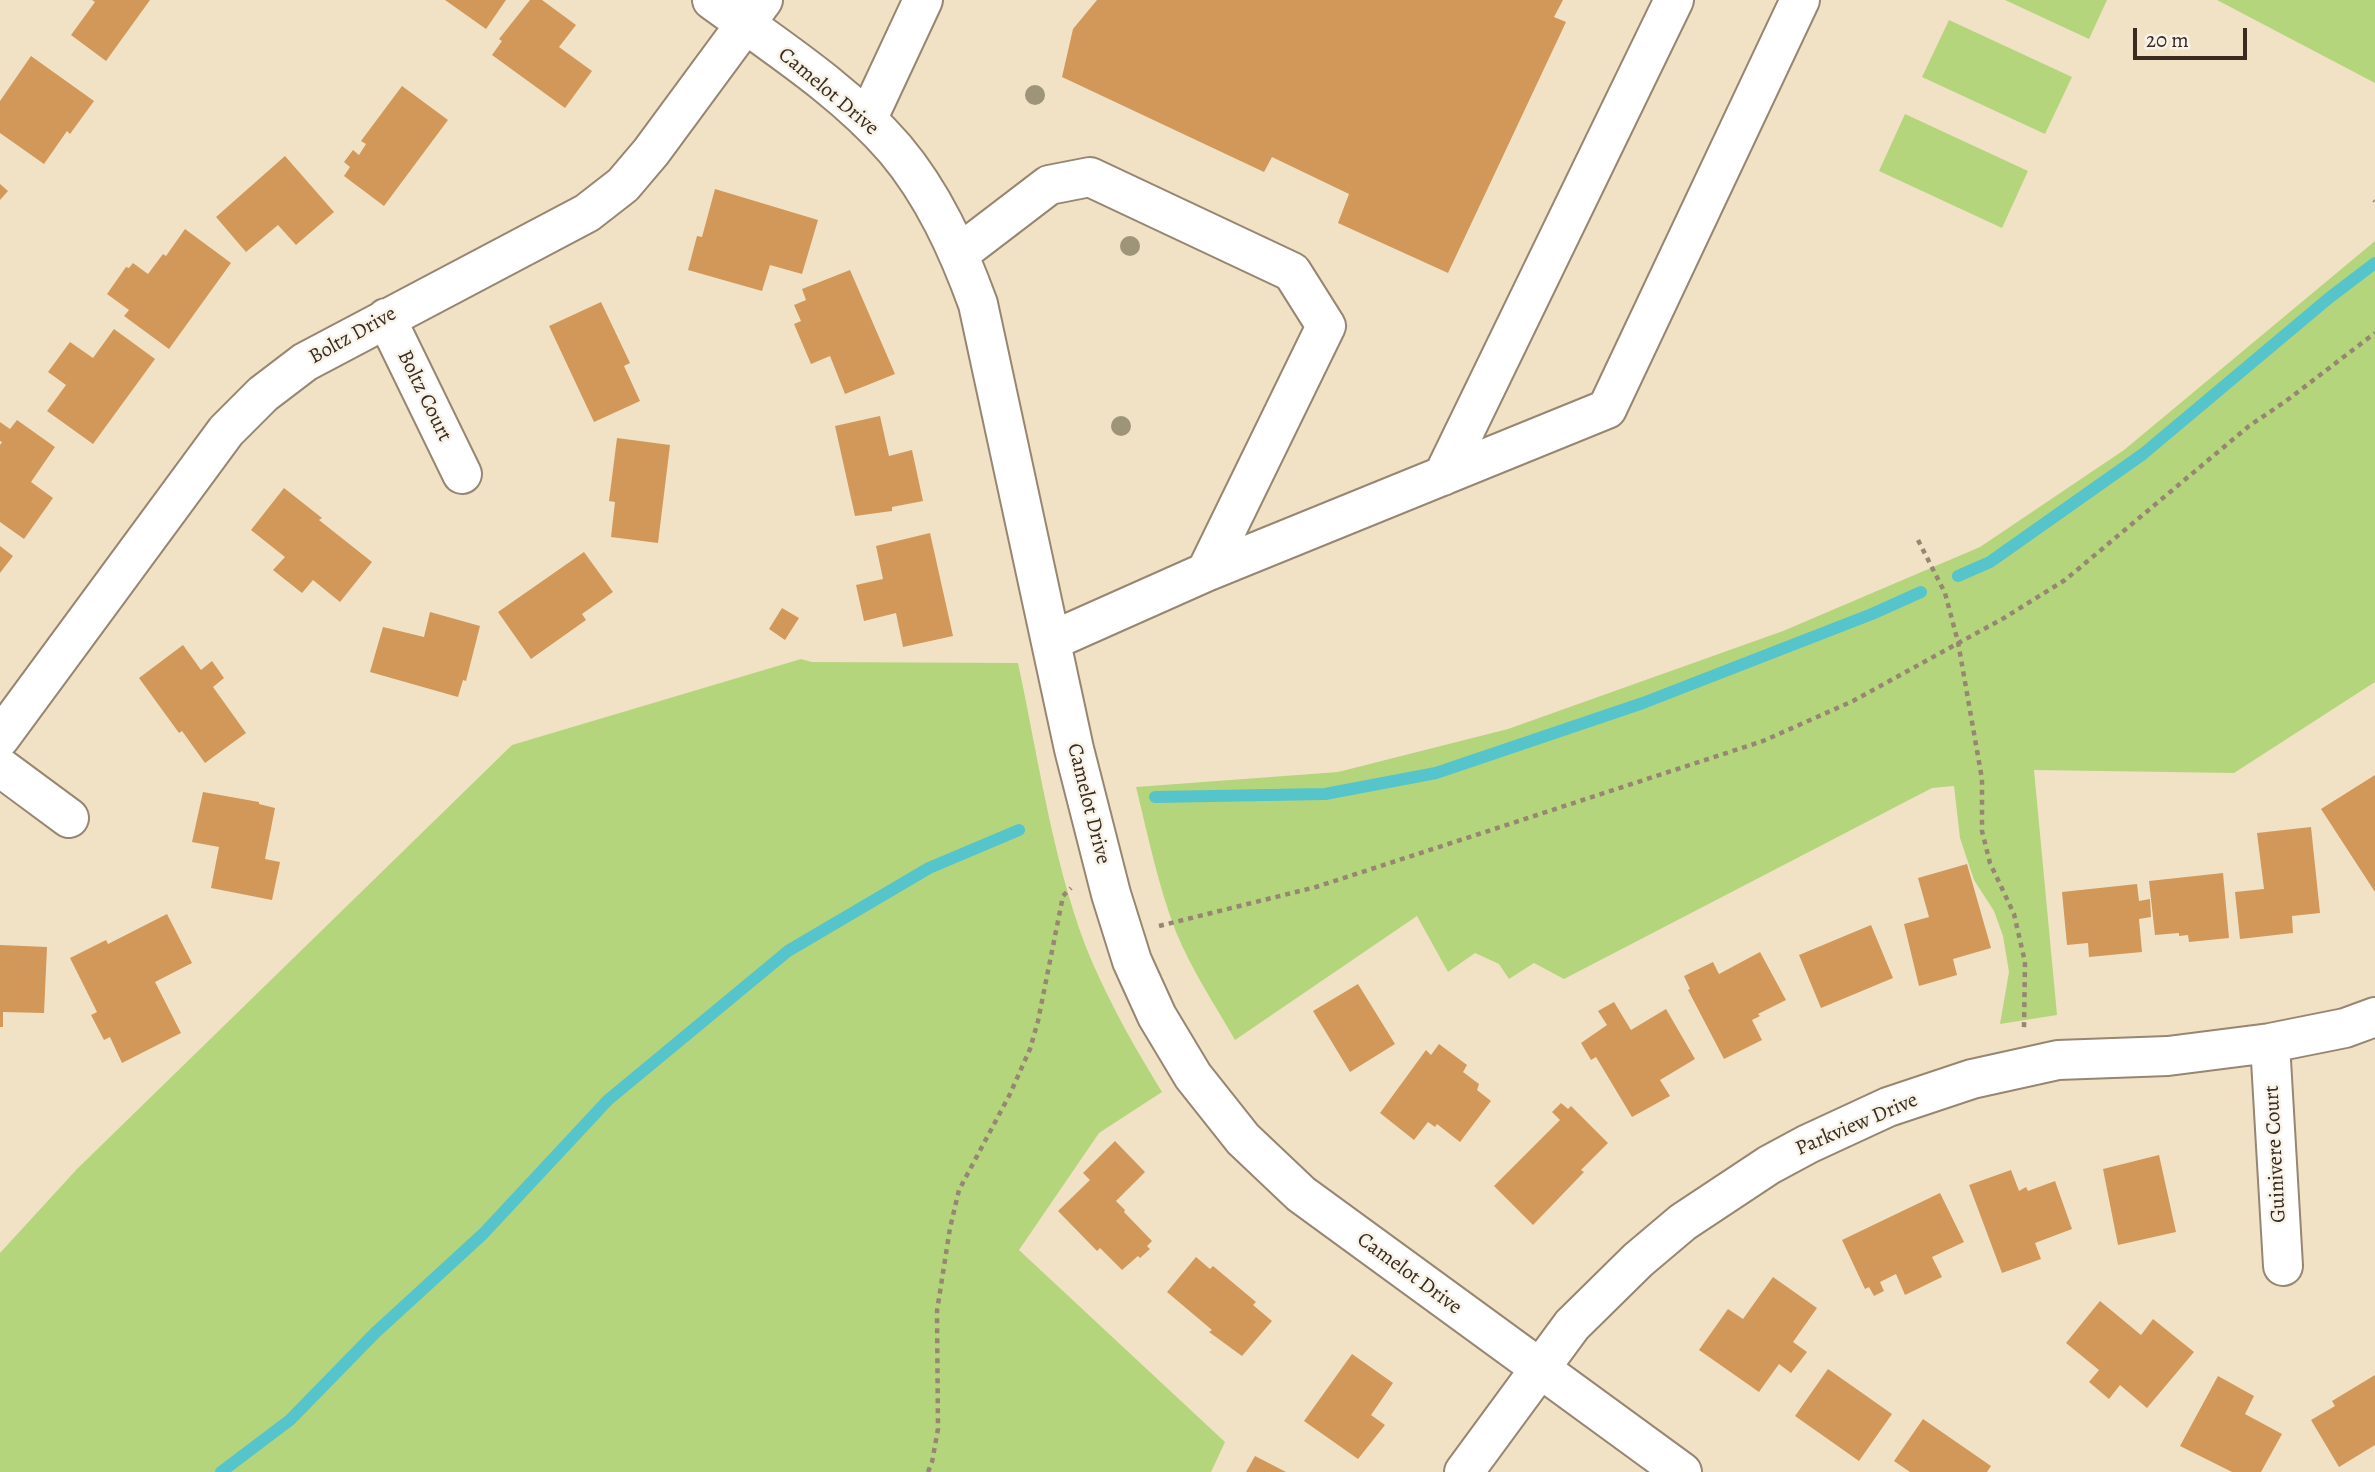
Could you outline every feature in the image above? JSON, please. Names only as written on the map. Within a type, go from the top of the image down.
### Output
[{"type":"street","name":"Camelot Drive","points":[[712,0],[754,12],[867,120],[895,150],[931,200],[960,253],[978,304],[1074,749],[1105,871],[1132,961],[1157,1016],[1193,1076],[1243,1139],[1301,1194],[1682,1472]]},
{"type":"street","points":[[867,120],[923,0]]},
{"type":"street","points":[[1443,476],[1674,0]]},
{"type":"street","points":[[1051,641],[1206,572],[1607,409],[1800,0]]},
{"type":"street","name":"Boltz Drive","points":[[0,738],[226,431],[263,394],[304,362],[587,213],[623,185],[651,152],[754,12]]},
{"type":"street","points":[[960,253],[1049,185],[1090,177],[1292,272],[1326,326],[1206,572]]},
{"type":"street","name":"Boltz Court","points":[[386,318],[463,474]]},
{"type":"street","points":[[0,767],[69,818]]},
{"type":"street","name":"Parkview Drive","points":[[1464,1472],[1572,1325],[1638,1260],[1683,1222],[1769,1165],[1808,1144],[1888,1107],[1972,1079],[2025,1067],[2058,1060],[2168,1056],[2270,1043],[2345,1028],[2375,1017]]},
{"type":"street","name":"Guinivere Court","points":[[2270,1043],[2283,1266]]},
{"type":"path","points":[[1124,935],[1316,887],[1763,741],[1853,701],[2004,618],[2065,580],[2249,426],[2375,333]]},
{"type":"path","points":[[1918,540],[1945,593],[1958,642],[1982,779],[1982,831],[1990,863],[2014,914],[2025,962],[2025,1067]]},
{"type":"path","points":[[928,1472],[939,1429],[937,1311],[940,1282],[959,1191],[1030,1049],[1063,896],[1076,882],[1105,871]]},
{"type":"green space","points":[[2005,0],[2107,0],[2089,39]]},
{"type":"green space","points":[[2217,0],[2375,0],[2375,83]]},
{"type":"green space","points":[[1949,20],[2072,77],[2045,134],[1922,77]]},
{"type":"green space","points":[[1905,114],[2028,171],[2002,228],[1879,171]]},
{"type":"green space","points":[[2375,241],[2375,682],[2234,773],[2034,770],[2057,1015],[2000,1024],[2009,972],[2003,936],[1994,911],[1974,880],[1960,838],[1954,786],[1932,788],[1564,979],[1534,963],[1509,979],[1499,964],[1475,953],[1448,972],[1417,916],[1235,1040],[1196,973],[1176,932],[1136,787],[1338,772],[1508,729],[1783,631],[1980,547],[2124,450]]},
{"type":"green space","points":[[801,659],[812,662],[1018,663],[1058,854],[1079,929],[1109,997],[1162,1092],[1099,1133],[1019,1250],[1225,1442],[1211,1472],[0,1472],[0,1253],[77,1169],[512,745]]},
{"type":"building","points":[[92,0],[150,0],[106,61],[71,35],[95,2]]},
{"type":"building","points":[[445,0],[506,0],[486,29]]},
{"type":"building","points":[[530,0],[542,0],[576,25],[559,47],[592,71],[565,108],[492,55],[502,41],[499,39]]},
{"type":"building","points":[[1097,0],[1563,0],[1554,17],[1566,22],[1448,273],[1338,223],[1349,194],[1272,157],[1264,172],[1062,77],[1073,29]]},
{"type":"building","points":[[31,56],[94,101],[70,134],[67,131],[44,164],[0,133],[0,101]]},
{"type":"building","points":[[402,86],[448,120],[384,206],[344,176],[350,167],[344,162],[353,150],[359,155],[366,144],[361,141]]},
{"type":"building","points":[[285,156],[334,212],[296,245],[278,225],[246,252],[216,217]]},
{"type":"building","points":[[0,184],[8,191],[0,200]]},
{"type":"building","points":[[715,189],[818,220],[802,274],[770,265],[762,291],[688,270],[697,236],[702,237]]},
{"type":"building","points":[[185,229],[231,263],[169,349],[124,316],[129,310],[107,294],[126,267],[129,268],[133,263],[148,274],[163,254],[166,256]]},
{"type":"building","points":[[850,270],[895,374],[845,394],[830,356],[811,364],[794,324],[801,321],[794,305],[806,300],[802,289]]},
{"type":"building","points":[[601,302],[630,363],[624,366],[640,401],[594,422],[549,326]]},
{"type":"building","points":[[114,329],[155,359],[93,444],[47,411],[66,385],[48,372],[70,342],[93,358]]},
{"type":"building","points":[[880,416],[889,456],[912,450],[923,501],[892,507],[892,511],[855,516],[835,426]]},
{"type":"building","points":[[17,420],[55,447],[31,482],[53,498],[24,539],[0,522],[0,422],[10,429]]},
{"type":"building","points":[[617,438],[670,445],[658,543],[611,537],[615,502],[609,501]]},
{"type":"building","points":[[284,488],[372,562],[340,602],[313,580],[302,593],[273,570],[285,557],[251,530]]},
{"type":"building","points":[[930,533],[953,636],[903,647],[896,613],[864,621],[856,585],[883,579],[876,546]]},
{"type":"building","points":[[0,546],[13,556],[0,573]]},
{"type":"building","points":[[584,552],[613,592],[582,614],[586,620],[531,659],[498,612]]},
{"type":"building","points":[[782,608],[799,618],[785,640],[769,629]]},
{"type":"building","points":[[430,612],[480,626],[466,681],[463,680],[458,697],[370,672],[383,627],[424,637]]},
{"type":"building","points":[[183,645],[201,670],[212,661],[224,678],[213,687],[246,733],[205,763],[182,731],[179,733],[139,678]]},
{"type":"building","points":[[2375,775],[2375,892],[2321,809]]},
{"type":"building","points":[[203,792],[259,802],[275,808],[265,859],[280,862],[272,900],[211,888],[219,847],[192,842]]},
{"type":"building","points":[[2311,827],[2320,913],[2292,916],[2293,933],[2240,939],[2235,892],[2264,889],[2257,833]]},
{"type":"building","points":[[1967,864],[1991,948],[1953,959],[1957,975],[1919,986],[1904,924],[1929,917],[1918,878]]},
{"type":"building","points":[[2223,873],[2229,938],[2189,942],[2188,935],[2179,936],[2179,933],[2155,935],[2149,881]]},
{"type":"building","points":[[2137,884],[2139,901],[2150,899],[2151,917],[2139,919],[2142,952],[2089,957],[2088,943],[2067,945],[2062,892]]},
{"type":"building","points":[[167,914],[192,963],[155,982],[181,1033],[122,1063],[110,1037],[104,1040],[91,1015],[97,1012],[70,958],[106,940],[108,944]]},
{"type":"building","points":[[1871,925],[1893,978],[1821,1008],[1799,955]]},
{"type":"building","points":[[0,945],[47,947],[44,1013],[3,1012],[3,1027],[0,1027]]},
{"type":"building","points":[[1760,952],[1786,1000],[1758,1014],[1760,1016],[1752,1020],[1762,1040],[1724,1059],[1688,990],[1690,989],[1684,976],[1713,962],[1719,974]]},
{"type":"building","points":[[1358,984],[1395,1044],[1350,1072],[1313,1011]]},
{"type":"building","points":[[1614,1002],[1631,1030],[1666,1009],[1695,1059],[1660,1080],[1670,1096],[1632,1117],[1596,1057],[1591,1060],[1581,1043],[1607,1025],[1598,1011]]},
{"type":"building","points":[[1439,1044],[1467,1065],[1463,1072],[1479,1084],[1477,1090],[1491,1101],[1460,1142],[1437,1124],[1435,1127],[1428,1122],[1414,1140],[1380,1113],[1426,1050],[1431,1055]]},
{"type":"building","points":[[1561,1103],[1568,1109],[1571,1106],[1608,1143],[1533,1225],[1494,1186],[1560,1120],[1552,1112]]},
{"type":"building","points":[[1115,1141],[1145,1172],[1116,1201],[1152,1241],[1147,1246],[1150,1249],[1122,1270],[1100,1248],[1097,1251],[1058,1211],[1090,1180],[1083,1173]]},
{"type":"building","points":[[2159,1155],[2176,1232],[2118,1245],[2103,1169]]},
{"type":"building","points":[[2011,1170],[2019,1191],[2026,1187],[2028,1191],[2055,1181],[2072,1229],[2035,1243],[2041,1259],[2002,1273],[1969,1185]]},
{"type":"building","points":[[1940,1193],[1964,1242],[1932,1257],[1942,1277],[1905,1295],[1896,1274],[1880,1282],[1884,1291],[1874,1296],[1869,1287],[1865,1289],[1842,1240]]},
{"type":"building","points":[[1196,1257],[1210,1269],[1213,1266],[1256,1302],[1253,1305],[1272,1321],[1242,1356],[1209,1332],[1212,1330],[1167,1292]]},
{"type":"building","points":[[1773,1277],[1817,1308],[1793,1342],[1807,1352],[1791,1373],[1779,1364],[1759,1392],[1699,1350],[1728,1309],[1743,1319]]},
{"type":"building","points":[[2100,1301],[2141,1335],[2153,1319],[2194,1352],[2147,1408],[2120,1385],[2109,1399],[2089,1382],[2099,1370],[2066,1343]]},
{"type":"building","points":[[1352,1354],[1393,1383],[1371,1415],[1385,1425],[1358,1459],[1304,1421]]},
{"type":"building","points":[[1828,1369],[1892,1414],[1859,1461],[1795,1416]]},
{"type":"building","points":[[2375,1375],[2375,1445],[2339,1467],[2311,1420],[2335,1406],[2332,1401]]},
{"type":"building","points":[[2218,1376],[2254,1396],[2245,1414],[2282,1434],[2261,1472],[2232,1472],[2180,1446]]},
{"type":"building","points":[[1923,1419],[1991,1466],[1987,1472],[1910,1472],[1894,1461]]},
{"type":"building","points":[[1255,1456],[1286,1472],[1246,1472]]},
{"type":"waterway","points":[[1958,576],[1990,562],[2143,454],[2329,298],[2375,263]]},
{"type":"waterway","points":[[1155,797],[1325,794],[1436,773],[1643,703],[1872,614],[1921,592]]},
{"type":"waterway","points":[[221,1472],[290,1420],[375,1333],[483,1234],[608,1100],[788,951],[929,868],[1019,830]]}]
